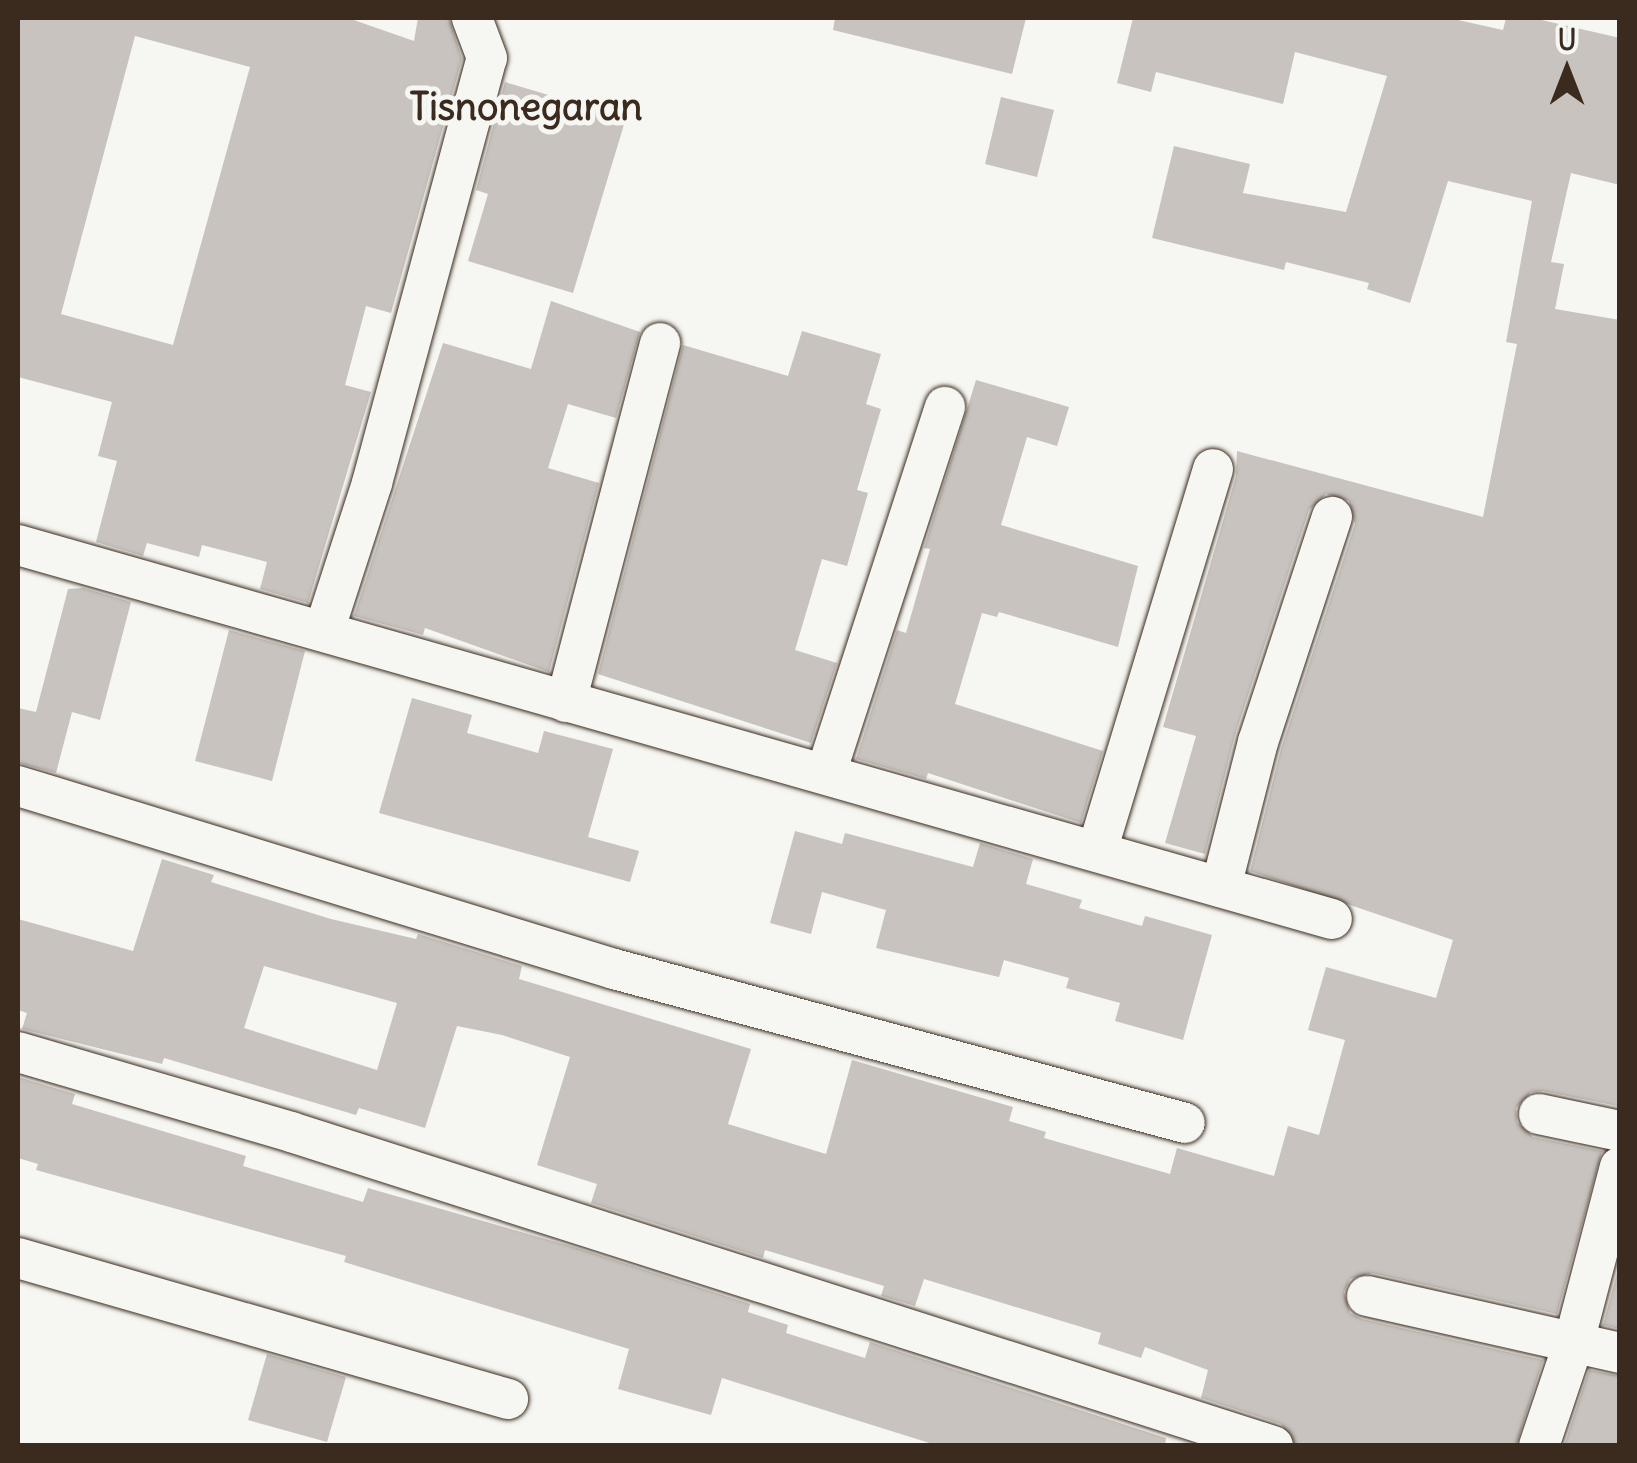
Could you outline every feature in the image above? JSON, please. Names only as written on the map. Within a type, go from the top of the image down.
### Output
[{"type":"street","points":[[324,628],[372,483],[487,58],[472,18]]},
{"type":"street","points":[[566,702],[660,344]]},
{"type":"street","points":[[826,773],[945,407]]},
{"type":"street","points":[[1097,851],[1213,468]]},
{"type":"street","points":[[1221,887],[1258,742],[1332,517]]},
{"type":"street","points":[[18,546],[324,628],[566,702],[1332,919]]},
{"type":"street","points":[[18,786],[614,969],[1185,1124]]},
{"type":"street","points":[[18,1052],[310,1138],[1274,1446]]},
{"type":"street","points":[[1538,1114],[1620,1130]]},
{"type":"street","points":[[1539,1446],[1574,1342],[1618,1180]]},
{"type":"street","points":[[18,1258],[508,1400]]},
{"type":"street","points":[[1366,1296],[1620,1353]]},
{"type":"building","points":[[18,18],[348,18],[414,41],[418,18],[449,18],[462,59],[391,313],[366,306],[345,385],[371,392],[308,603],[260,589],[267,562],[202,545],[199,557],[147,543],[143,556],[96,542],[117,461],[98,456],[112,402],[18,377]],"holes":[[[135,36],[250,67],[173,345],[61,314]]]},
{"type":"building","points":[[835,18],[1026,18],[1012,74],[833,30]]},
{"type":"building","points":[[1133,18],[1449,18],[1503,30],[1506,18],[1533,18],[1620,38],[1620,185],[1571,173],[1551,262],[1564,264],[1555,309],[1620,320],[1618,1106],[1543,1091],[1531,1092],[1516,1108],[1517,1122],[1533,1137],[1602,1151],[1557,1314],[1372,1273],[1350,1279],[1344,1292],[1350,1313],[1362,1319],[1543,1360],[1516,1446],[1296,1446],[1281,1424],[1201,1398],[1208,1370],[1145,1347],[1141,1358],[1098,1344],[1101,1333],[924,1279],[915,1306],[881,1296],[884,1286],[765,1250],[763,1258],[591,1203],[597,1184],[537,1165],[570,1057],[502,1035],[457,1026],[425,1128],[359,1108],[356,1115],[164,1058],[162,1064],[22,1029],[27,1013],[18,1010],[18,919],[133,951],[162,859],[214,875],[211,882],[331,919],[416,939],[418,934],[522,966],[519,979],[751,1049],[728,1124],[826,1154],[852,1060],[1013,1107],[1009,1121],[1046,1132],[1044,1138],[1170,1174],[1177,1148],[1274,1176],[1288,1126],[1319,1135],[1345,1040],[1308,1030],[1326,967],[1436,998],[1453,940],[1250,871],[1281,749],[1355,524],[1349,501],[1326,494],[1309,510],[1235,735],[1205,854],[1165,843],[1196,736],[1163,727],[1236,476],[1237,451],[1483,517],[1517,344],[1506,342],[1532,201],[1448,181],[1410,303],[1367,289],[1369,283],[1286,262],[1284,270],[1152,238],[1174,146],[1250,164],[1243,193],[1346,212],[1387,76],[1295,52],[1283,104],[1156,72],[1151,92],[1117,83]],"holes":[[[264,966],[397,1003],[377,1070],[244,1028]]]},
{"type":"building","points":[[505,82],[626,118],[573,293],[468,261],[488,194],[476,190]]},
{"type":"building","points":[[1001,97],[1054,110],[1037,177],[985,164]]},
{"type":"building","points":[[551,301],[640,332],[616,418],[568,404],[548,468],[599,483],[549,672],[425,628],[423,635],[354,616],[443,343],[531,369]]},
{"type":"building","points":[[802,331],[881,354],[866,404],[881,409],[857,490],[868,493],[847,566],[822,559],[795,650],[837,663],[811,743],[598,674],[683,345],[788,376]]},
{"type":"building","points":[[976,380],[1069,407],[1057,446],[1027,437],[1001,525],[1138,566],[1118,647],[999,612],[997,617],[982,613],[955,704],[1103,751],[1081,823],[928,773],[926,779],[856,759],[897,630],[906,633],[930,549],[924,548]]},
{"type":"building","points":[[83,588],[131,602],[100,720],[72,712],[56,773],[18,763],[18,708],[36,712],[68,589]]},
{"type":"building","points":[[229,630],[305,651],[272,781],[195,761]]},
{"type":"building","points":[[412,698],[472,715],[467,733],[538,753],[544,731],[613,749],[588,837],[639,851],[630,882],[379,813]]},
{"type":"building","points":[[795,831],[842,844],[845,833],[973,867],[980,843],[1033,859],[1026,884],[1082,900],[1079,908],[1142,926],[1145,916],[1212,935],[1183,1040],[1115,1021],[1120,1003],[1066,988],[1069,978],[1004,960],[999,977],[876,948],[886,910],[822,892],[811,934],[770,923]]},
{"type":"building","points":[[18,1077],[75,1094],[72,1104],[246,1156],[243,1166],[363,1202],[368,1188],[577,1248],[750,1304],[748,1312],[788,1325],[786,1333],[865,1358],[870,1342],[1166,1438],[1165,1446],[939,1446],[722,1378],[711,1415],[618,1389],[629,1349],[344,1262],[346,1256],[36,1170],[38,1164],[18,1158]]},
{"type":"building","points":[[1620,1262],[1620,1329],[1603,1325]]},
{"type":"building","points":[[267,1354],[346,1377],[327,1442],[248,1420]]},
{"type":"building","points":[[1589,1370],[1620,1376],[1620,1446],[1564,1446]]},
{"type":"district","name":"Tisnonegaran","points":[[526,107]]}]
